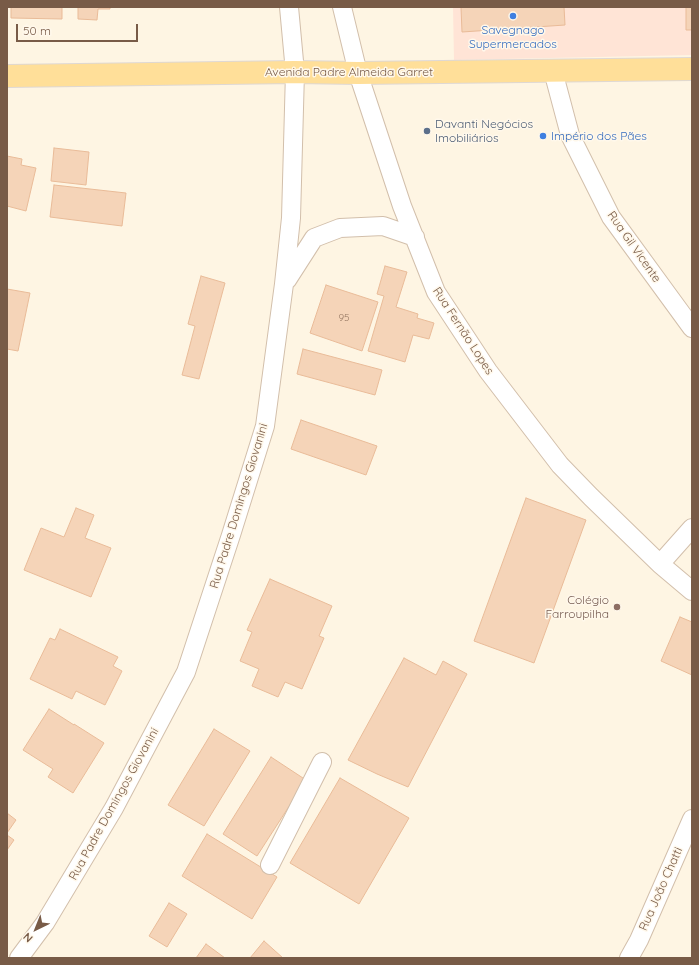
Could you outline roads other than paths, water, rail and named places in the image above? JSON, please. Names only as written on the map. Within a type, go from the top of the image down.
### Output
[{"type":"main road","name":"Avenida Padre Almeida Garret","points":[[7,76],[295,72],[358,73],[692,70]]},
{"type":"street","name":"Rua Padre Domingos Giovanini","points":[[19,958],[45,923],[114,808],[186,672],[265,426],[284,284],[291,218],[295,72],[289,7]]},
{"type":"street","name":"Rua Fernão Lopes","points":[[342,7],[358,73],[402,206],[436,292],[488,371],[560,465],[660,564],[692,591]]},
{"type":"street","name":"Rua Gil Vicente","points":[[554,71],[570,135],[611,217],[692,328]]},
{"type":"street","points":[[383,226],[402,206]]},
{"type":"street","points":[[291,218],[314,238]]},
{"type":"street","points":[[284,284],[314,238],[340,228],[383,226],[415,238]]},
{"type":"street","points":[[660,564],[692,528]]},
{"type":"street","points":[[270,864],[322,762]]},
{"type":"street","name":"Rua João Chatti","points":[[629,958],[639,940],[692,818]]},
{"type":"place","name":"Savegnago Supermercados","points":[[513,16]]},
{"type":"place","name":"Davanti Negócios Imobiliários","points":[[427,131]]},
{"type":"place","name":"Império dos Pães","points":[[543,136]]},
{"type":"place","name":"Colégio Farroupilha","points":[[617,607]]}]
